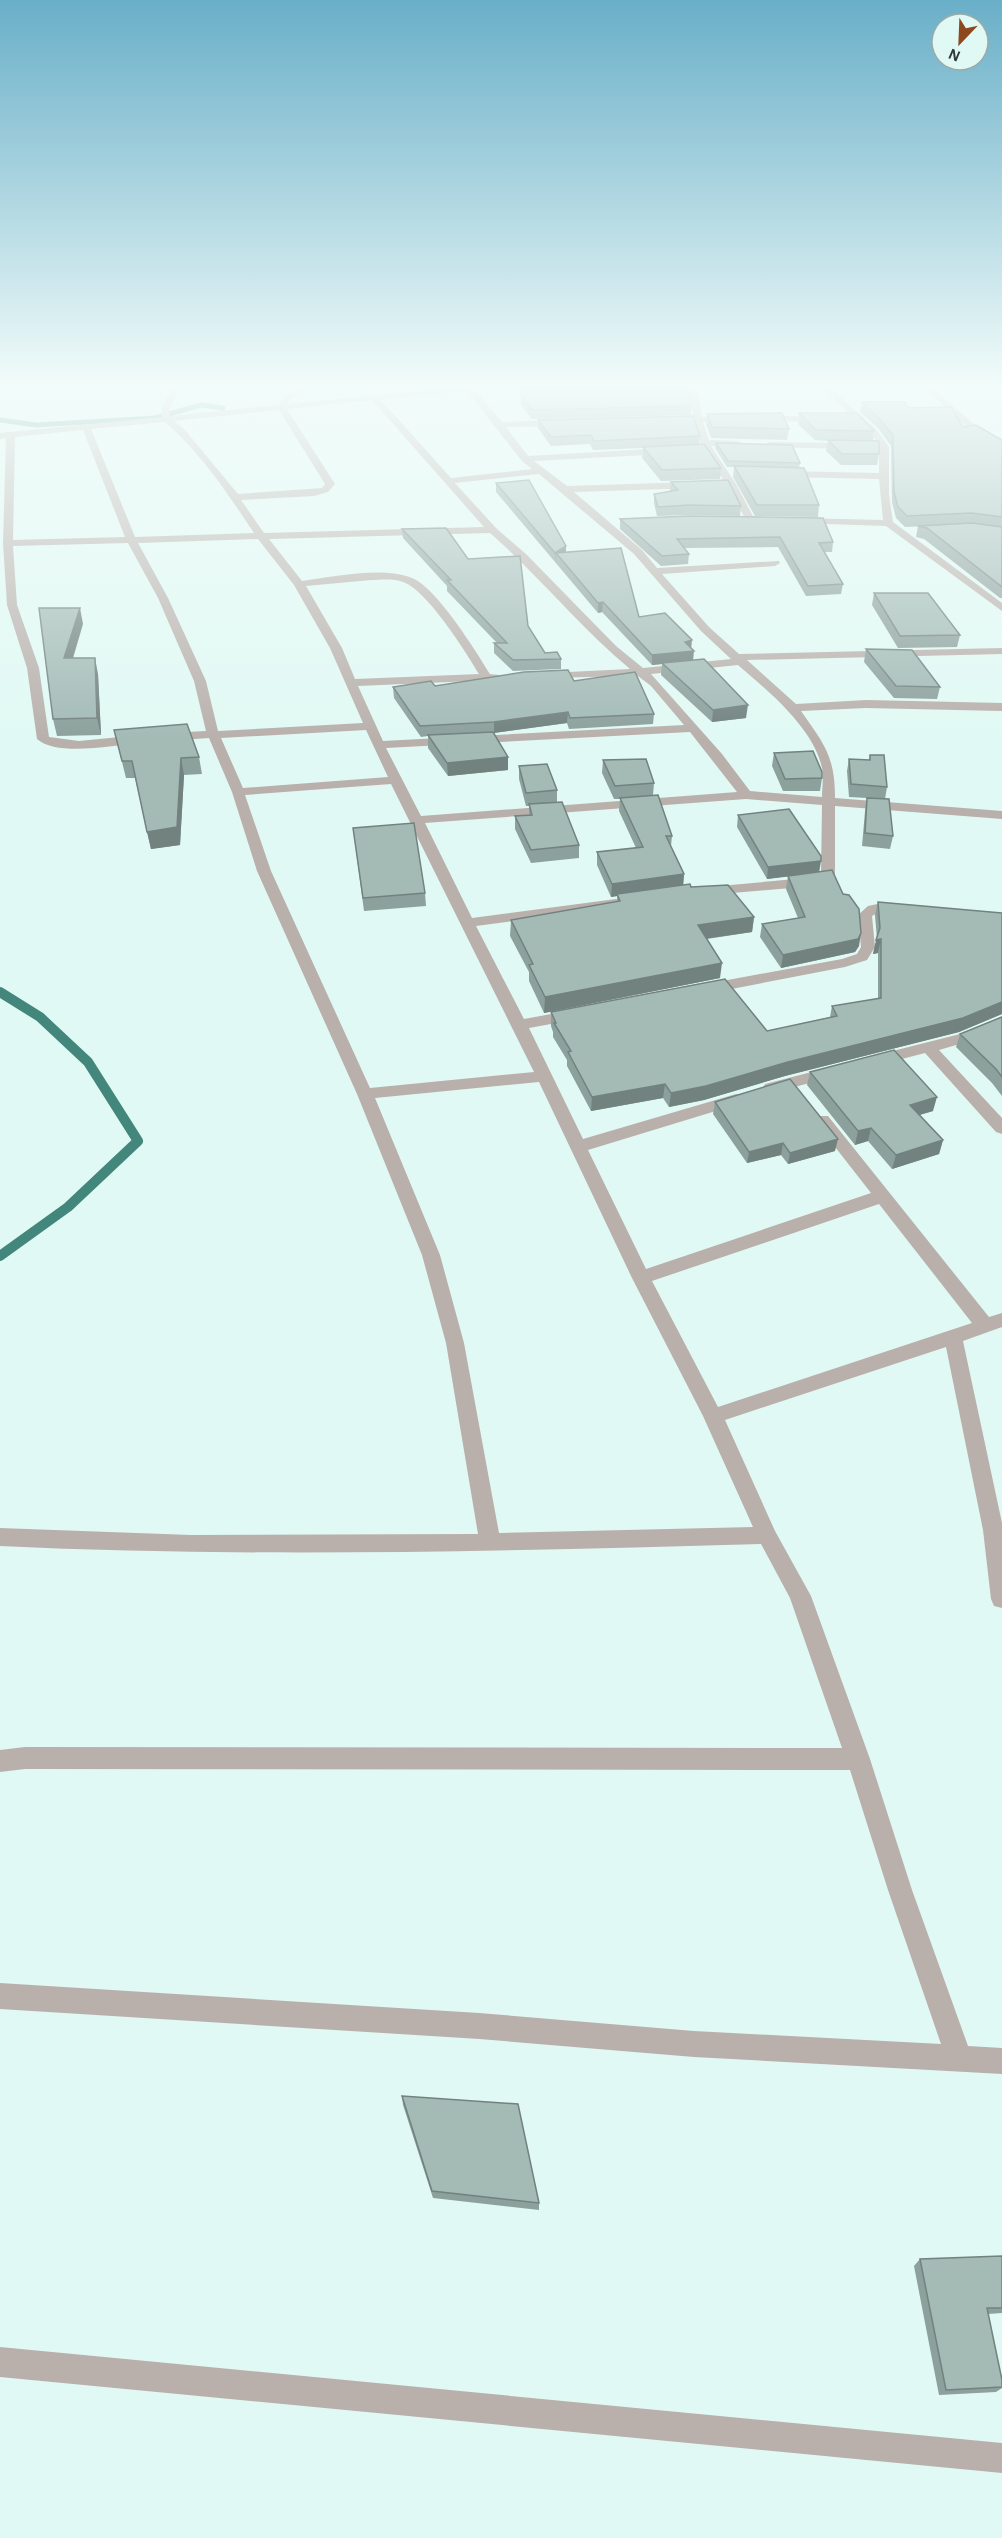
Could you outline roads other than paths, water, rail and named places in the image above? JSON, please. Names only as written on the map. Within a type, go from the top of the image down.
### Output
[{"type":"street","points":[[8,504],[12,605],[33,668],[43,739],[70,744],[213,733],[369,726]]},
{"type":"street","points":[[117,504],[130,539],[163,598],[200,681],[213,733],[238,792],[264,871],[365,1095],[431,1255],[455,1343],[490,1543]]},
{"type":"street","points":[[240,504],[298,584],[336,648],[378,745],[497,978],[641,1278],[713,1416],[767,1535],[800,1596],[858,1759],[900,1890],[959,2059]]},
{"type":"street","points":[[469,504],[612,648],[655,684],[746,795]]},
{"type":"street","points":[[583,504],[638,552],[705,629],[793,708],[818,744],[829,772],[828,875],[822,880],[696,892]]},
{"type":"street","points":[[741,504],[750,520]]},
{"type":"street","points":[[885,504],[888,523]]},
{"type":"street","points":[[792,521],[888,523],[1002,608]]},
{"type":"street","points":[[605,524],[617,523]]},
{"type":"street","points":[[9,543],[492,530]]},
{"type":"street","points":[[901,532],[912,531]]},
{"type":"street","points":[[654,572],[775,563]]},
{"type":"street","points":[[298,584],[392,577],[413,580],[452,627],[486,678]]},
{"type":"street","points":[[530,677],[642,672],[739,659],[1002,651]]},
{"type":"street","points":[[350,683],[508,677]]},
{"type":"street","points":[[793,708],[866,704],[1002,707]]},
{"type":"street","points":[[378,745],[693,729]]},
{"type":"street","points":[[238,792],[396,780]]},
{"type":"street","points":[[417,820],[746,795],[1002,815]]},
{"type":"street","points":[[467,923],[627,901]]},
{"type":"street","points":[[694,992],[845,963],[862,957],[868,947],[865,915],[870,909],[914,911]]},
{"type":"street","points":[[519,1025],[589,1012]]},
{"type":"street","points":[[577,1147],[792,1082],[965,1038],[1002,1021]]},
{"type":"street","points":[[928,1047],[1002,1128]]},
{"type":"street","points":[[365,1095],[543,1076]]},
{"type":"street","points":[[713,1416],[993,1323],[882,1196],[792,1082]]},
{"type":"street","points":[[641,1278],[882,1196]]},
{"type":"street","points":[[953,1336],[993,1530],[1002,1599]]},
{"type":"street","points":[[0,1537],[104,1543],[204,1545],[490,1543],[767,1535]]},
{"type":"street","points":[[0,1761],[25,1758],[858,1759]]},
{"type":"street","points":[[0,1996],[479,2026],[693,2044],[1002,2061]]},
{"type":"street","points":[[0,2362],[1002,2457]]},
{"type":"waterway","points":[[0,992],[40,1017],[88,1062],[138,1141],[68,1207],[0,1256]]}]
